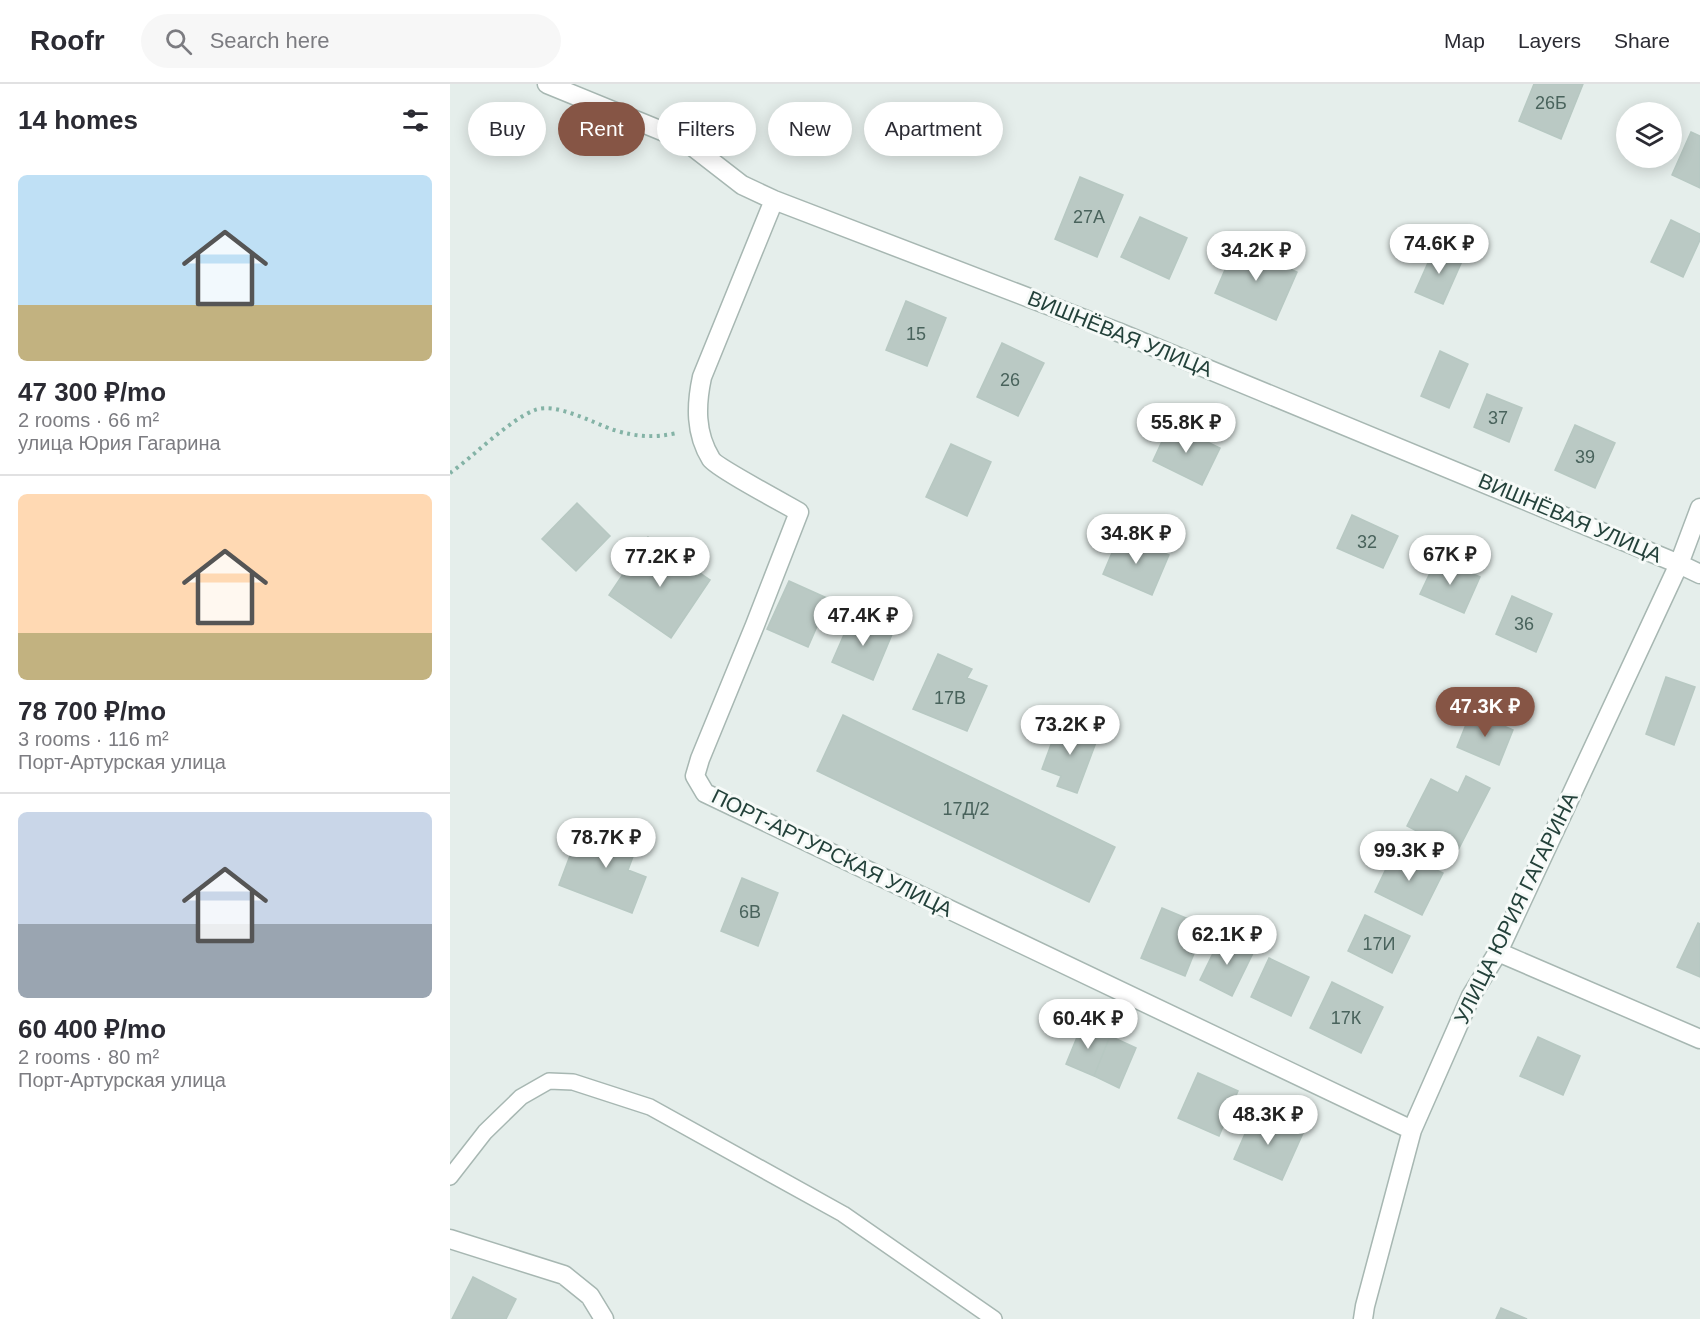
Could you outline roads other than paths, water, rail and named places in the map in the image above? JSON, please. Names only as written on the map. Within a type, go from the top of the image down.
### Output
[{"type":"street","name":"ВИШНЁВАЯ УЛИЦА","points":[[547,84],[684,140],[742,185],[774,200],[1118,332],[1700,574]]},
{"type":"street","name":"ПОРТ-АРТУРСКАЯ УЛИЦА","points":[[774,200],[702,377],[696,403],[699,430],[712,461],[799,512],[700,759],[695,776],[705,793],[1412,1130]]},
{"type":"street","name":"УЛИЦА ЮРИЯ ГАГАРИНА","points":[[1364,1319],[1365,1306],[1412,1130],[1471,996],[1498,952],[1679,564],[1700,508]]},
{"type":"street","points":[[1498,952],[1700,1039]]},
{"type":"street","points":[[450,1239],[564,1275],[590,1296],[604,1319]]},
{"type":"lane","points":[[450,1177],[485,1132],[521,1097],[549,1081],[573,1082],[650,1107],[843,1214],[994,1319]]}]
